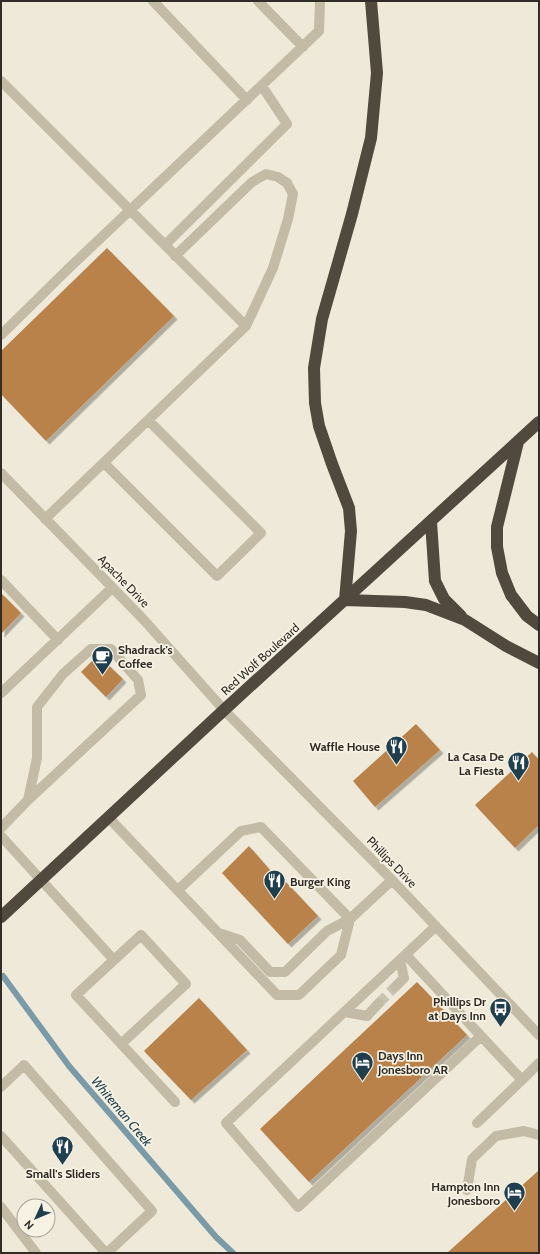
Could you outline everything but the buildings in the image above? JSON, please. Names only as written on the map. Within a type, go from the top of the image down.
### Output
[{"type":"highway","points":[[371,1],[378,74],[371,138],[352,214],[322,319],[314,368],[319,426],[348,508],[351,531],[345,600],[405,602],[426,605],[465,620],[506,646],[539,663]]},
{"type":"highway","name":"Red Wolf Boulevard","points":[[1,917],[224,710],[539,422]]},
{"type":"highway","points":[[518,442],[498,527],[497,547],[502,573],[511,595],[527,616],[539,625]]},
{"type":"highway","points":[[431,522],[435,581],[444,599],[465,620]]},
{"type":"street","points":[[152,1],[247,100]]},
{"type":"street","points":[[258,1],[303,47]]},
{"type":"street","points":[[1,335],[130,210],[319,31],[320,1]]},
{"type":"street","points":[[1,81],[246,326]]},
{"type":"street","points":[[165,245],[287,124],[262,86]]},
{"type":"street","points":[[45,519],[246,326],[273,268],[288,219],[293,194],[287,183],[266,174],[252,182],[176,256]]},
{"type":"street","points":[[104,463],[217,576],[261,533],[148,420]]},
{"type":"street","name":"Apache Drive","points":[[2,477],[143,619],[224,710]]},
{"type":"street","points":[[1,580],[58,640]]},
{"type":"street","points":[[1,693],[112,588]]},
{"type":"street","points":[[1,828],[28,800],[141,695],[138,680],[111,649],[91,649],[63,674],[36,707],[37,758],[28,800]]},
{"type":"street","name":"Phillips Drive","points":[[224,710],[392,880],[539,1035]]},
{"type":"street","points":[[109,818],[220,933],[277,995],[299,995],[341,955],[350,919]]},
{"type":"street","points":[[178,890],[241,832],[261,828],[350,919]]},
{"type":"street","points":[[1,836],[114,960]]},
{"type":"street","points":[[220,933],[240,940],[270,972],[285,972],[327,931],[350,919],[392,880]]},
{"type":"street","points":[[436,926],[226,1123],[298,1207],[481,1036]]},
{"type":"street","points":[[121,1044],[186,984],[142,935],[76,995],[121,1044],[175,1102]]},
{"type":"street","points":[[396,987],[404,978],[403,957]]},
{"type":"street","points":[[403,957],[522,1080]]},
{"type":"street","points":[[345,1012],[366,1016],[379,1003]]},
{"type":"street","points":[[477,1123],[539,1062]]},
{"type":"street","points":[[1,1086],[24,1065],[152,1211],[107,1253],[1,1136]]},
{"type":"street","points":[[467,1190],[472,1159],[496,1136],[524,1131],[539,1135]]},
{"type":"street","points":[[1,1207],[36,1253]]},
{"type":"waterway","name":"Whiteman Creek","points":[[3,976],[69,1066],[216,1237],[233,1253]]},
{"type":"tunnel","points":[[379,1003],[395,987]]},
{"type":"place","name":"Shadrack's Coffee","points":[[102,676]]},
{"type":"place","name":"Waffle House","points":[[396,766]]},
{"type":"place","name":"La Casa De La Fiesta","points":[[519,782]]},
{"type":"place","name":"Burger King","points":[[275,900]]},
{"type":"place","name":"Phillips Dr at Days Inn","points":[[501,1028]]},
{"type":"place","name":"Days Inn Jonesboro AR","points":[[363,1082]]},
{"type":"place","name":"Small's Sliders","points":[[63,1166]]},
{"type":"place","name":"Hampton Inn Jonesboro","points":[[515,1212]]}]
